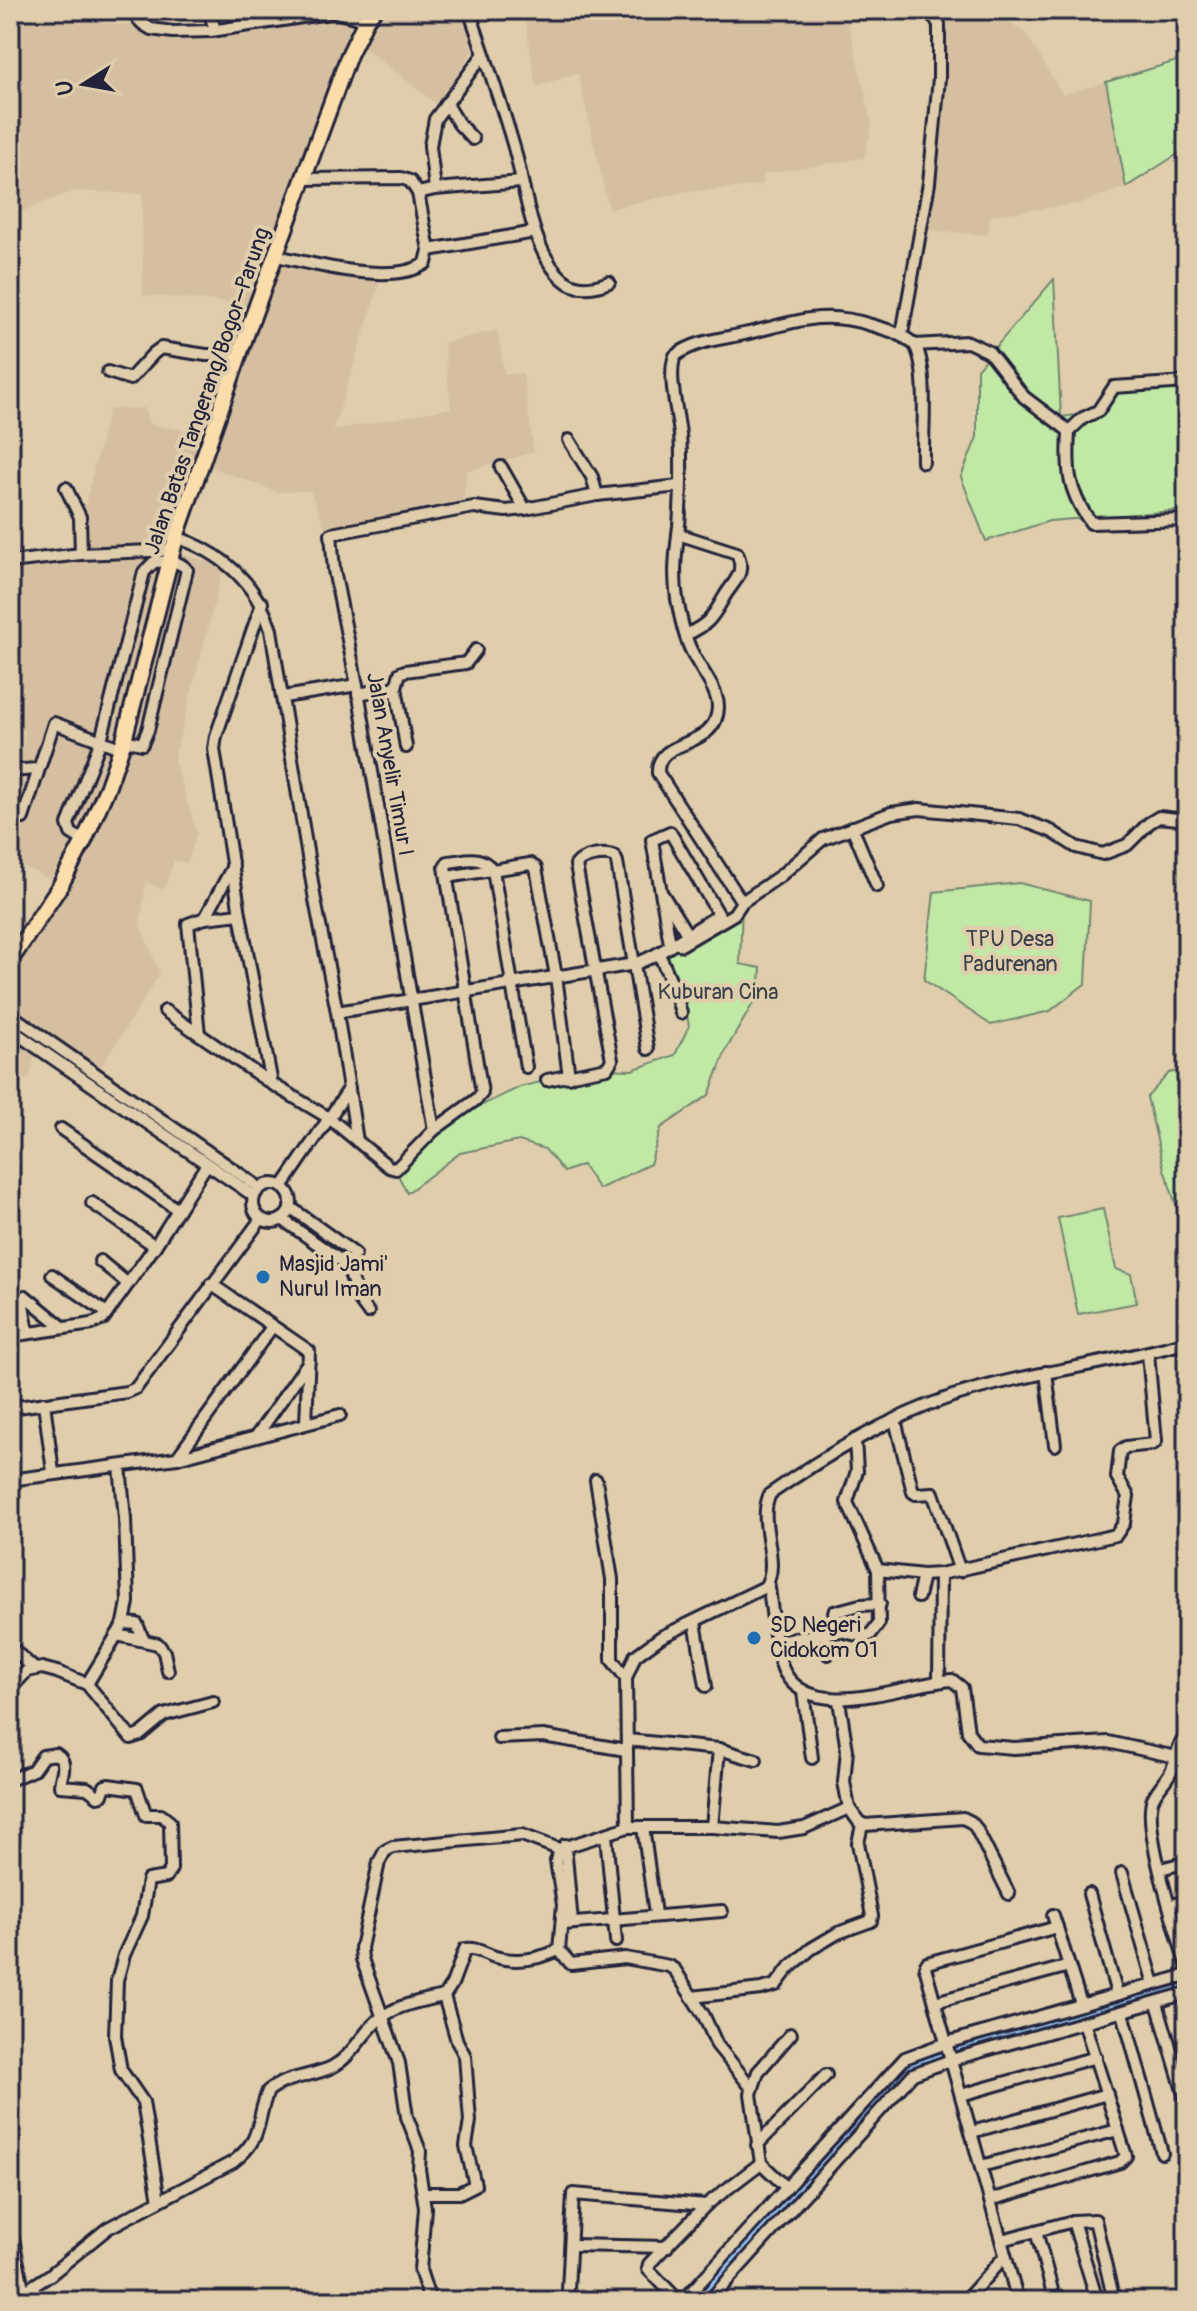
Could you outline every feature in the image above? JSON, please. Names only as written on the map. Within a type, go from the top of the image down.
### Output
[{"type":"main road","name":"Jalan Batas Tangerang/Bogor–Parung","points":[[10,961],[16,945],[45,912],[84,841],[108,786],[173,549],[349,55],[370,15]]},
{"type":"street","points":[[136,10],[140,22],[151,29],[173,32],[215,30],[335,12],[370,15]]},
{"type":"street","points":[[209,10],[215,30]]},
{"type":"street","points":[[469,10],[514,147],[535,232],[547,259],[565,282],[588,287],[609,282]]},
{"type":"street","points":[[902,334],[929,183],[939,78],[939,24],[922,10]]},
{"type":"street","points":[[435,189],[431,132],[435,119],[483,55]]},
{"type":"street","points":[[446,103],[473,139]]},
{"type":"street","points":[[277,256],[357,274],[413,270],[427,262],[429,250],[418,193],[410,181],[401,178],[304,179]]},
{"type":"street","points":[[418,193],[521,182]]},
{"type":"street","points":[[429,250],[535,232]]},
{"type":"street","points":[[742,902],[658,773],[661,757],[709,730],[717,714],[717,700],[690,649],[677,599],[675,560],[681,448],[672,364],[675,356],[685,348],[803,319],[834,316],[902,334],[915,345],[924,382],[923,462]]},
{"type":"street","points":[[915,345],[968,342],[989,352],[1024,397],[1069,431]]},
{"type":"street","points":[[108,372],[130,379],[161,348],[206,355],[240,355]]},
{"type":"street","points":[[1187,382],[1114,387],[1098,411],[1083,418],[1069,431],[1069,481],[1074,496],[1091,523],[1187,520]]},
{"type":"street","points":[[569,440],[592,477],[597,495]]},
{"type":"street","points":[[501,467],[525,509],[597,495],[679,486]]},
{"type":"street","points":[[66,488],[80,517],[81,554]]},
{"type":"street","name":"Jalan Anyelir Timur I","points":[[434,1130],[334,570],[331,534],[474,507],[506,511],[525,509]]},
{"type":"street","points":[[678,534],[737,553],[741,567],[739,580],[721,601],[715,616],[686,635]]},
{"type":"street","points":[[84,841],[71,833],[68,824],[101,740],[144,572],[173,549]]},
{"type":"street","points":[[10,562],[81,554],[208,550],[219,557],[262,603],[271,630],[284,697],[357,1141]]},
{"type":"street","points":[[262,603],[214,749],[240,914],[272,1084]]},
{"type":"street","points":[[406,747],[396,687],[400,673],[466,663],[476,650]]},
{"type":"street","points":[[284,697],[396,687]]},
{"type":"street","points":[[23,818],[54,723],[122,744]]},
{"type":"street","points":[[10,771],[37,769]]},
{"type":"street","points":[[664,950],[677,948],[734,914],[742,902],[780,876],[823,839],[883,816],[919,809],[1001,817],[1035,824],[1076,847],[1103,854],[1127,845],[1159,817],[1187,820]]},
{"type":"street","points":[[852,827],[877,886]]},
{"type":"street","points":[[337,1012],[635,964],[664,950],[719,915],[670,832],[652,840],[660,889],[664,950],[681,1013]]},
{"type":"street","points":[[547,1080],[607,1068],[611,1064],[576,865],[581,859],[608,854],[615,857],[648,1049]]},
{"type":"street","points":[[165,1011],[272,1084],[329,1118],[393,1169],[399,1167],[434,1130],[482,1093],[445,864],[482,860],[493,870],[526,1067]]},
{"type":"street","points":[[447,877],[530,864],[536,868],[556,976],[569,1077]]},
{"type":"street","points":[[205,918],[233,866]]},
{"type":"street","points":[[660,889],[687,934]]},
{"type":"street","points":[[199,1034],[187,930],[191,921],[240,914]]},
{"type":"street","points":[[10,1014],[257,1192]]},
{"type":"street","points":[[10,1029],[207,1164],[257,1192]]},
{"type":"street","points":[[282,1187],[349,1089]]},
{"type":"street","points":[[61,1129],[178,1210]]},
{"type":"street","points":[[10,1336],[96,1323],[107,1313],[155,1246],[207,1164]]},
{"type":"street","points":[[271,1184],[282,1187],[289,1196],[290,1207],[282,1219],[268,1222],[261,1219],[254,1208],[257,1192],[271,1184]]},
{"type":"street","points":[[92,1203],[155,1246]]},
{"type":"street","points":[[290,1207],[354,1251],[347,1265]]},
{"type":"street","points":[[10,1408],[127,1392],[136,1388],[261,1219]]},
{"type":"street","points":[[282,1219],[347,1265],[359,1300],[368,1312]]},
{"type":"street","points":[[100,1261],[128,1284]]},
{"type":"street","points":[[52,1275],[107,1313]]},
{"type":"street","points":[[211,1284],[311,1352],[306,1423]]},
{"type":"street","points":[[28,1333],[22,1299],[25,1296],[64,1328]]},
{"type":"street","points":[[177,1458],[272,1327]]},
{"type":"street","points":[[628,1827],[626,1678],[631,1661],[661,1637],[761,1589],[768,1582],[771,1574],[766,1510],[770,1494],[855,1440],[952,1396],[1046,1372],[1148,1354],[1187,1342]]},
{"type":"street","points":[[878,1570],[923,1575],[960,1571],[1110,1538],[1122,1529],[1127,1515],[1128,1496],[1117,1477],[1120,1451],[1156,1441],[1148,1354]]},
{"type":"street","points":[[257,1435],[310,1360]]},
{"type":"street","points":[[1046,1372],[1055,1445]]},
{"type":"street","points":[[44,1403],[53,1472]]},
{"type":"street","points":[[10,1480],[177,1458],[340,1415]]},
{"type":"street","points":[[895,1420],[913,1492],[933,1493],[960,1571]]},
{"type":"street","points":[[777,1641],[845,1630],[861,1636],[870,1635],[879,1623],[878,1570],[847,1502],[857,1471],[855,1440]]},
{"type":"street","points":[[87,1684],[124,1623],[128,1602],[120,1466]]},
{"type":"street","points":[[596,1480],[612,1579],[612,1660],[626,1678]]},
{"type":"street","points":[[939,1681],[940,1574]]},
{"type":"street","points":[[918,1597],[923,1575]]},
{"type":"street","points":[[768,1582],[785,1674],[803,1692],[839,1701],[952,1680],[960,1684],[964,1693],[968,1732],[978,1745],[1014,1748],[1108,1742],[1178,1752]]},
{"type":"street","points":[[834,1612],[860,1605],[880,1604]]},
{"type":"street","points":[[695,1622],[706,1686]]},
{"type":"street","points":[[124,1623],[137,1624],[143,1639]]},
{"type":"street","points":[[825,1634],[828,1654]]},
{"type":"street","points":[[117,1635],[143,1639],[162,1647],[168,1671]]},
{"type":"street","points":[[10,1647],[35,1669]]},
{"type":"street","points":[[10,1689],[21,1675],[35,1669],[57,1672],[87,1684],[131,1738],[140,1735],[164,1715],[213,1702]]},
{"type":"street","points":[[803,1692],[812,1758]]},
{"type":"street","points":[[692,1997],[776,1985],[788,1969],[811,1949],[838,1933],[871,1921],[858,1843],[862,1825],[849,1808],[844,1782],[847,1750],[839,1701]]},
{"type":"street","points":[[499,1738],[540,1736],[627,1745],[719,1749],[756,1760]]},
{"type":"street","points":[[1187,1736],[1153,1801],[1160,1869],[1170,1906],[1183,1935],[1187,1967]]},
{"type":"street","points":[[712,1827],[719,1749]]},
{"type":"street","points":[[1178,1752],[1187,1773]]},
{"type":"street","points":[[10,1780],[33,1770],[43,1756],[56,1754],[63,1762],[60,1786],[87,1788],[98,1796],[102,1795],[105,1786],[130,1786],[139,1793],[146,1815],[161,1815],[170,1822],[171,1869],[166,1877],[148,1880],[142,1916],[124,1955],[117,1981],[115,2020],[121,2068],[143,2102],[159,2201]]},
{"type":"street","points":[[430,2301],[421,2277],[424,2193],[419,2169],[420,2151],[407,2117],[403,2078],[384,2015],[365,1969],[361,1948],[379,1862],[385,1851],[393,1847],[522,1835],[562,1847],[628,1827],[789,1831],[804,1828],[849,1808]]},
{"type":"street","points":[[862,1825],[949,1817],[967,1819],[976,1828],[1009,1894]]},
{"type":"street","points":[[643,1827],[655,1914]]},
{"type":"street","points":[[606,1835],[616,1941]]},
{"type":"street","points":[[559,1950],[568,1923],[556,1861],[562,1847]]},
{"type":"street","points":[[1160,1869],[1184,1863],[1187,1857]]},
{"type":"street","points":[[1122,1873],[1154,1984]]},
{"type":"street","points":[[1089,1894],[1117,1994]]},
{"type":"street","points":[[1170,1906],[1187,1900]]},
{"type":"street","points":[[568,1923],[722,1911]]},
{"type":"street","points":[[1053,1915],[1081,2004]]},
{"type":"street","points":[[1018,2301],[925,1967],[927,1963],[1057,1927]]},
{"type":"street","points":[[10,2301],[91,2239],[246,2152],[258,2129],[268,2091],[284,2081],[320,2071],[343,2060],[384,2015],[444,1996],[452,1984],[463,1951],[468,1948],[508,1959],[533,1958],[559,1950]]},
{"type":"street","points":[[559,1950],[571,1964],[625,1958],[669,1966],[683,1981],[717,2045],[751,2087]]},
{"type":"street","points":[[935,2002],[1069,1966]]},
{"type":"street","points":[[761,2163],[706,2205],[651,2260],[648,2269],[676,2300],[787,2188],[905,2058],[946,2043],[1187,1975]]},
{"type":"street","points":[[709,2301],[910,2077],[951,2060],[1187,1993]]},
{"type":"street","points":[[424,2193],[459,2193],[475,2185],[466,2146],[470,2121],[465,2056],[457,2041],[444,1996]]},
{"type":"street","points":[[1157,2003],[1187,2104]]},
{"type":"street","points":[[1123,2013],[1162,2153]]},
{"type":"street","points":[[990,2200],[1120,2162],[1126,2156],[1084,2022]]},
{"type":"street","points":[[787,2188],[761,2163],[751,2087],[758,2072],[791,2034]]},
{"type":"street","points":[[961,2095],[1096,2057]]},
{"type":"street","points":[[757,2145],[826,2075]]},
{"type":"street","points":[[972,2132],[1107,2094]]},
{"type":"street","points":[[981,2166],[1118,2130]]},
{"type":"street","points":[[570,2301],[573,2194],[706,2205]]},
{"type":"street","points":[[1002,2240],[1073,2221],[1095,2220],[1114,2301]]},
{"type":"street","points":[[1073,2221],[1094,2290],[1094,2301]]},
{"type":"street","points":[[10,2224],[24,2293]]},
{"type":"street","points":[[1036,2231],[1055,2301]]},
{"type":"street","points":[[572,2245],[667,2247]]},
{"type":"street","points":[[970,2295],[1005,2256]]},
{"type":"shaded area","points":[[371,10],[467,10],[472,51],[438,105],[355,41],[277,252],[381,278],[333,430],[451,408],[444,343],[497,330],[505,375],[523,373],[534,452],[467,471],[463,504],[326,530],[310,491],[277,492],[190,459],[162,549],[224,566],[174,759],[197,834],[187,863],[174,860],[164,890],[146,883],[140,924],[160,974],[99,1070],[42,1031],[29,1077],[10,1087],[10,964],[60,884],[10,860],[10,789],[16,789],[25,730],[10,729],[10,564],[79,556],[86,500],[109,409],[145,408],[148,424],[194,432],[238,303],[143,295],[142,194],[73,191],[20,212],[16,265],[10,265],[10,22],[41,17],[189,31],[312,14],[368,13]]},
{"type":"shaded area","points":[[524,10],[850,10],[847,16],[872,125],[864,158],[763,174],[763,185],[684,192],[609,209],[578,73],[536,87]]},
{"type":"shaded area","points":[[989,11],[1025,32],[1063,95],[1106,82],[1126,187],[1078,204],[990,215],[988,235],[915,230],[921,200],[936,51],[926,14]]},
{"type":"green space","points":[[1187,58],[1187,148],[1126,187],[1106,82]]},
{"type":"green space","points":[[1054,279],[1061,417],[1102,412],[1115,388],[1187,376],[1187,510],[1049,521],[986,541],[961,477],[977,437],[977,369]]},
{"type":"green space","name":"TPU Desa Padurenan","points":[[1019,883],[1090,901],[1086,983],[1050,1011],[991,1025],[924,980],[934,892]]},
{"type":"green space","name":"Kuburan Cina","points":[[742,903],[740,964],[761,968],[759,993],[726,1050],[709,1095],[661,1128],[650,1164],[599,1189],[582,1165],[564,1172],[545,1149],[519,1141],[460,1153],[407,1193],[396,1171],[453,1119],[520,1087],[594,1069],[632,1070],[675,1055],[689,1026],[683,994],[666,950]]},
{"type":"green space","points":[[1187,1069],[1187,1237],[1164,1169],[1147,1097],[1169,1073]]},
{"type":"green space","points":[[1103,1209],[1116,1269],[1131,1274],[1137,1303],[1078,1314],[1058,1218]]},
{"type":"waterway","points":[[698,2301],[906,2069],[918,2062],[1187,1985]]},
{"type":"place","name":"Masjid Jami' Nurul Iman","points":[[263,1277]]},
{"type":"place","name":"SD Negeri Cidokom 01","points":[[754,1638]]}]
